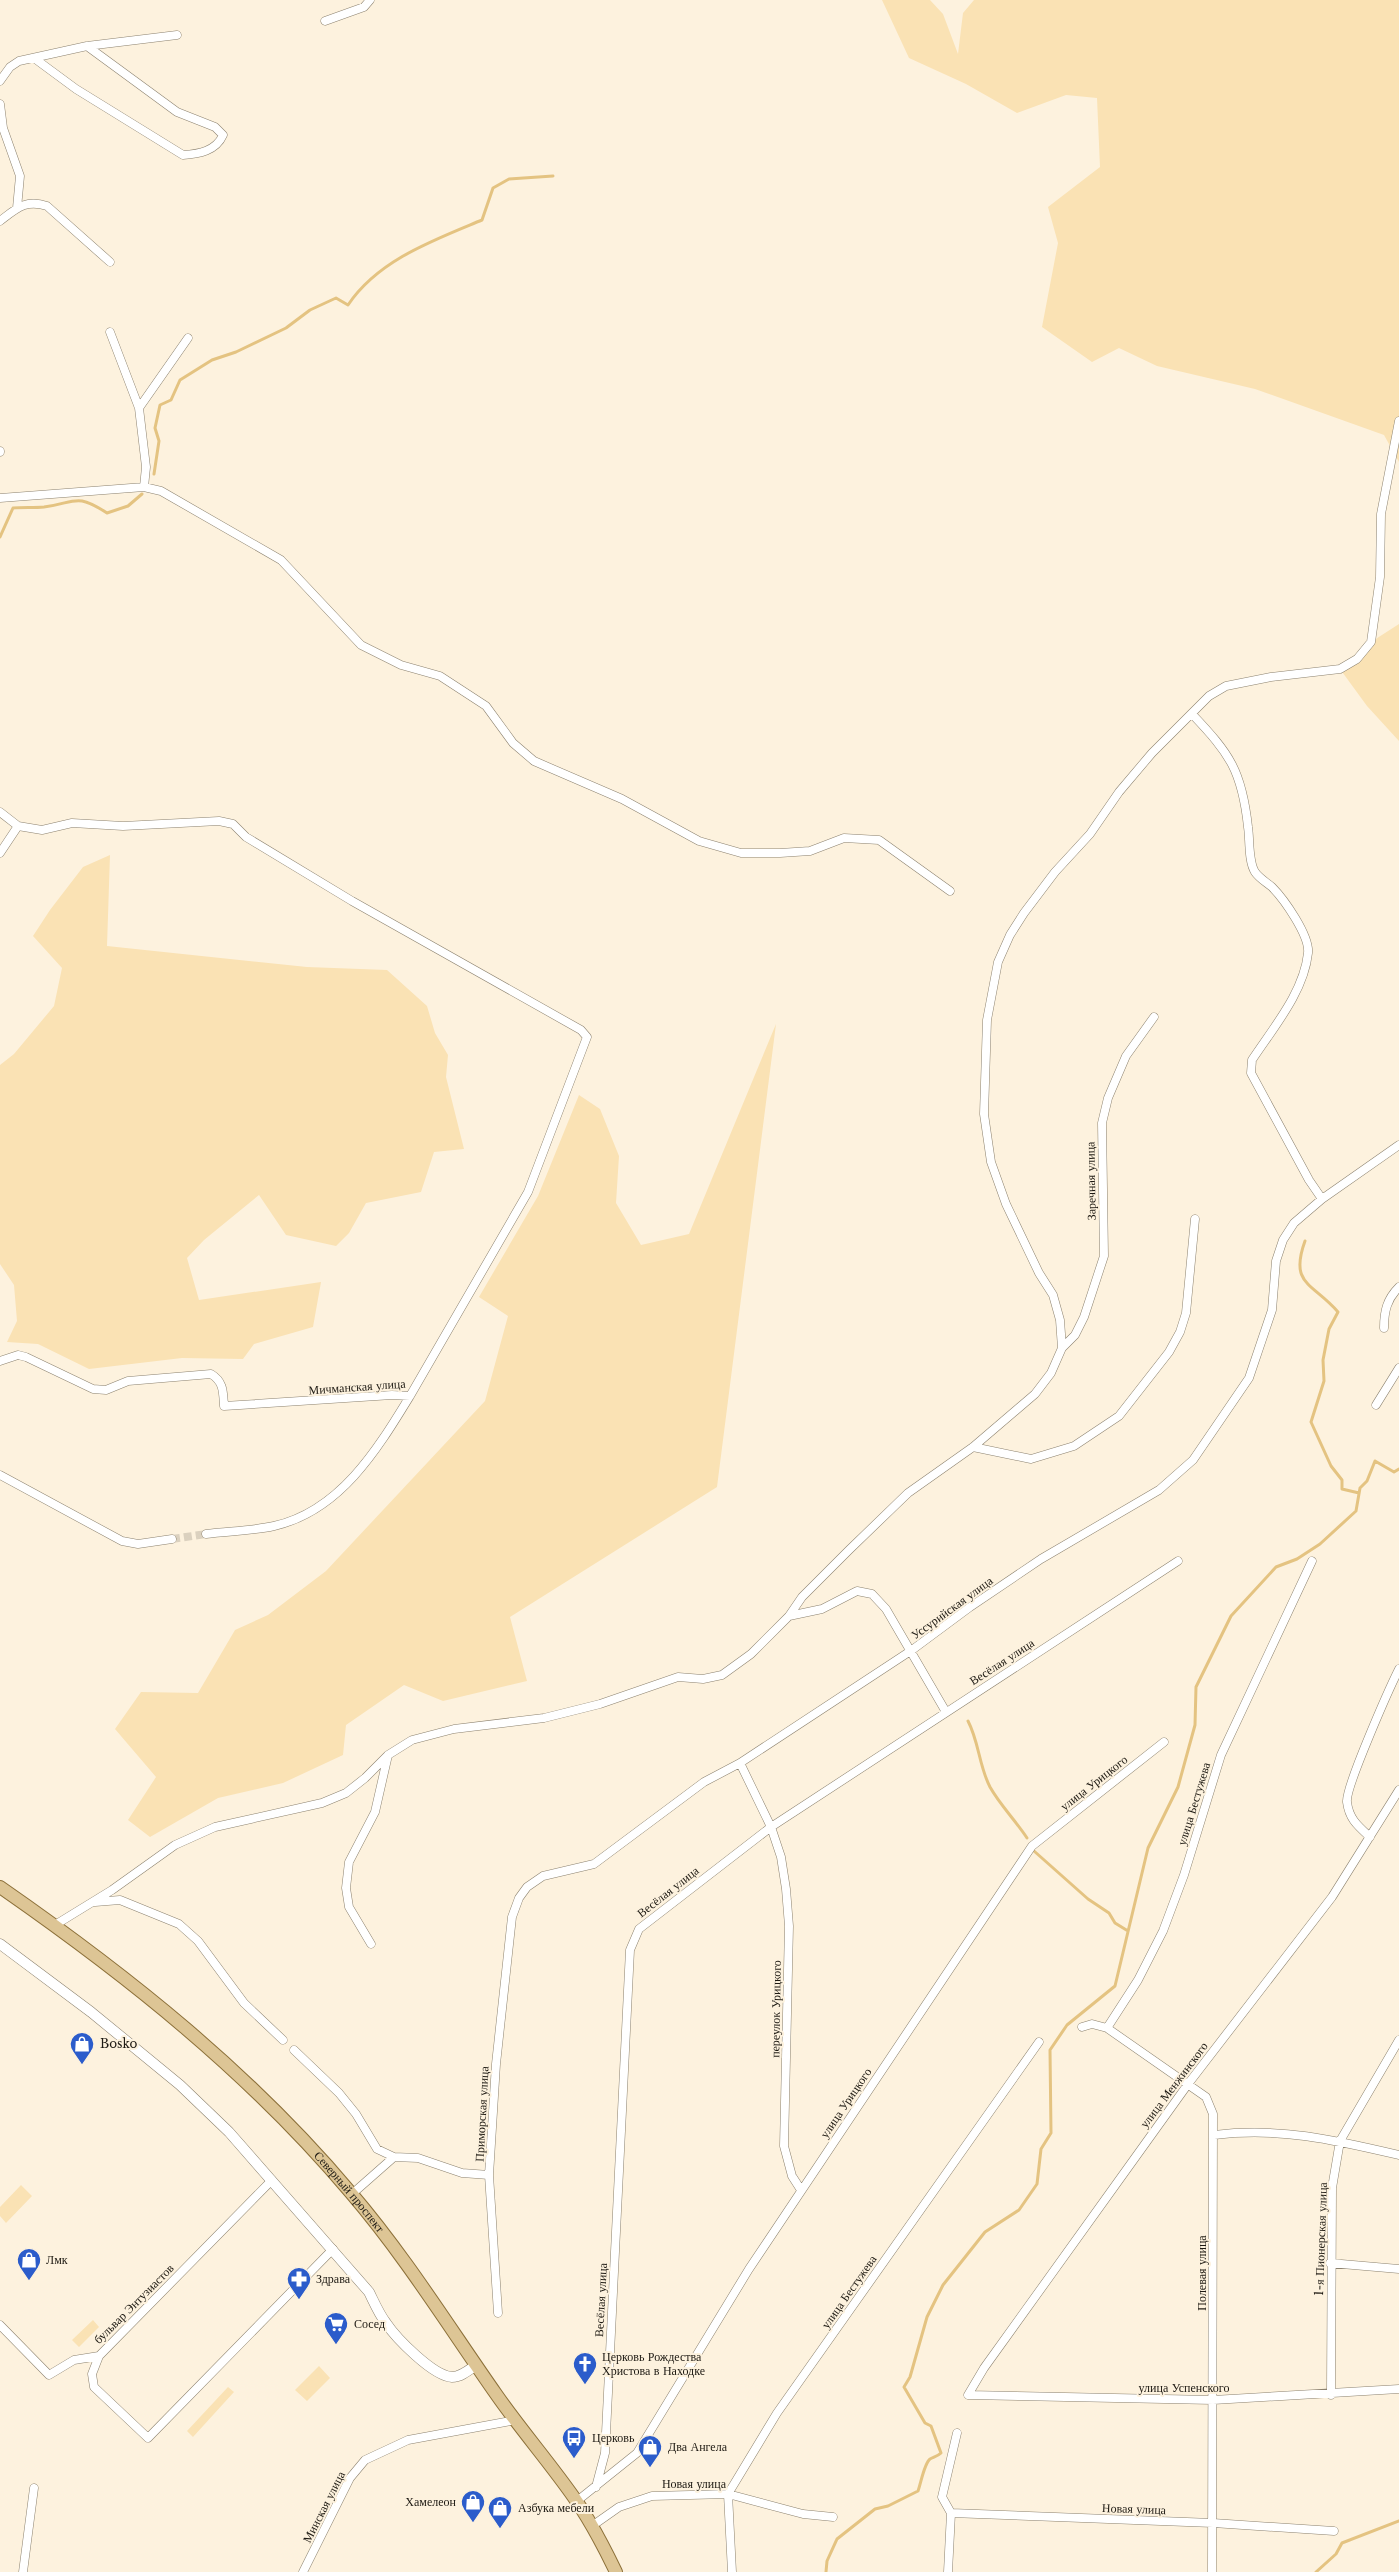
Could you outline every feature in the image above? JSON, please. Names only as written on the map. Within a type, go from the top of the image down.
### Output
[{"type":"main road","name":"Северный проспект","points":[[0,1887],[124,1976],[250,2085],[352,2194],[424,2289],[476,2365],[577,2502],[616,2572]]},
{"type":"street","points":[[325,20],[364,7],[370,0]]},
{"type":"street","points":[[0,81],[10,67],[19,61],[87,46],[176,36]]},
{"type":"street","points":[[34,58],[76,89],[183,155],[199,154],[219,144],[223,135],[216,127],[177,112],[87,46]]},
{"type":"street","points":[[0,104],[3,128],[20,176],[17,208]]},
{"type":"street","points":[[0,221],[17,208],[34,202],[47,206],[110,262]]},
{"type":"street","points":[[110,332],[139,408],[146,467],[144,487]]},
{"type":"street","points":[[139,408],[188,338]]},
{"type":"street","points":[[55,1925],[93,1902],[175,1845],[215,1827],[322,1803],[346,1793],[365,1778],[388,1755],[412,1740],[433,1734],[544,1718],[600,1704],[678,1677],[703,1679],[722,1675],[751,1654],[789,1616],[802,1597],[908,1493],[973,1447],[1036,1394],[1051,1373],[1062,1348],[1060,1320],[1053,1295],[1039,1273],[1006,1204],[991,1162],[984,1114],[987,1020],[998,962],[1020,920],[1055,872],[1090,834],[1118,792],[1146,760],[1209,696],[1226,686],[1271,677],[1340,669],[1356,659],[1371,642],[1380,577],[1381,514],[1399,421]]},
{"type":"street","points":[[0,498],[144,487],[161,491],[203,513],[281,560],[361,645],[401,665],[440,676],[486,706],[513,744],[534,761],[622,798],[699,841],[741,853],[810,850],[844,838],[879,840],[950,891]]},
{"type":"street","points":[[1192,714],[1216,739],[1230,758],[1239,776],[1245,796],[1253,869],[1273,889],[1301,928],[1309,950],[1304,973],[1252,1060],[1251,1073],[1309,1180],[1322,1200],[1399,1145]]},
{"type":"street","points":[[0,812],[18,826],[0,853]]},
{"type":"street","name":"Мичманская улица","points":[[0,1361],[18,1355],[26,1357],[93,1389],[106,1390],[128,1381],[211,1374],[218,1378],[223,1386],[224,1406],[392,1395],[410,1396],[528,1192],[587,1037],[582,1030],[344,896],[246,837],[233,824],[219,822],[123,826],[72,823],[42,830],[18,826]]},
{"type":"street","name":"Заречная улица","points":[[1062,1348],[1075,1334],[1084,1317],[1104,1256],[1102,1123],[1108,1098],[1126,1056],[1154,1017]]},
{"type":"street","name":"Уссурийская улица","points":[[512,1917],[518,1898],[527,1887],[543,1876],[594,1864],[704,1782],[740,1763],[912,1650],[970,1607],[1041,1559],[1159,1490],[1193,1460],[1249,1378],[1272,1310],[1276,1261],[1284,1240],[1294,1222],[1322,1200]]},
{"type":"street","points":[[973,1447],[1031,1458],[1074,1446],[1119,1416],[1169,1352],[1180,1332],[1186,1313],[1195,1219]]},
{"type":"street","points":[[1384,1328],[1384,1312],[1391,1295],[1399,1287]]},
{"type":"street","points":[[1376,1405],[1399,1368]]},
{"type":"street","points":[[206,1534],[274,1526],[316,1510],[350,1481],[378,1448],[410,1396]]},
{"type":"street","points":[[0,1475],[122,1541],[138,1544],[172,1539]]},
{"type":"street","name":"Весёлая улица","points":[[596,2487],[605,2453],[630,1950],[639,1929],[771,1827],[1178,1561]]},
{"type":"street","name":"улица Бестужева","points":[[1107,2028],[1138,1980],[1163,1930],[1184,1874],[1221,1755],[1312,1561]]},
{"type":"street","points":[[789,1616],[813,1612],[857,1591],[866,1591],[872,1594],[886,1609],[912,1650],[946,1712]]},
{"type":"street","points":[[1370,1837],[1352,1821],[1347,1800],[1379,1713],[1399,1669]]},
{"type":"street","name":"улица Урицкого","points":[[577,2502],[637,2454],[749,2269],[1032,1846],[1164,1742]]},
{"type":"street","points":[[371,1944],[349,1907],[346,1888],[349,1862],[374,1812],[388,1755]]},
{"type":"street","name":"переулок Урицкого","points":[[740,1763],[771,1827],[781,1857],[789,1926],[784,2146],[792,2176],[801,2190]]},
{"type":"street","name":"улица Менжинского","points":[[968,2395],[994,2353],[1188,2084],[1332,1897],[1399,1790]]},
{"type":"street","points":[[93,1902],[120,1900],[180,1924],[198,1941],[244,2003],[283,2040]]},
{"type":"street","name":"Приморская улица","points":[[498,2314],[489,2175],[496,2064],[512,1917]]},
{"type":"street","points":[[0,1944],[92,2012],[180,2085],[229,2132],[369,2292],[386,2323],[424,2362],[444,2375],[452,2377],[466,2373],[476,2365]]},
{"type":"street","points":[[1082,2027],[1092,2024],[1107,2028]]},
{"type":"street","name":"Полевая улица","points":[[1107,2028],[1206,2097],[1213,2114],[1212,2572]]},
{"type":"street","name":"1-я Пионерская улица","points":[[1331,2395],[1330,2263],[1332,2188],[1340,2141],[1399,2040]]},
{"type":"street","name":"улица Бестужева","points":[[728,2494],[777,2412],[1039,2042]]},
{"type":"street","points":[[294,2050],[339,2093],[356,2114],[376,2150],[394,2157],[418,2158],[462,2173],[489,2175]]},
{"type":"street","points":[[1214,2135],[1248,2132],[1311,2135],[1399,2155]]},
{"type":"street","points":[[352,2194],[394,2157]]},
{"type":"street","name":"бульвар Энтузиастов","points":[[0,2325],[49,2375],[74,2360],[99,2356],[272,2180]]},
{"type":"street","points":[[99,2356],[92,2374],[94,2387],[148,2438],[333,2249]]},
{"type":"street","points":[[1330,2263],[1399,2269]]},
{"type":"street","name":"улица Успенского","points":[[968,2395],[1213,2400],[1331,2395],[1399,2389]]},
{"type":"street","name":"Минская улица","points":[[303,2572],[350,2478],[366,2460],[408,2440],[516,2420]]},
{"type":"street","points":[[948,2572],[951,2513],[942,2497],[957,2433]]},
{"type":"street","points":[[23,2572],[34,2488]]},
{"type":"street","points":[[728,2494],[732,2572]]},
{"type":"street","name":"Новая улица","points":[[592,2526],[619,2507],[635,2500],[652,2496],[728,2494],[803,2514],[833,2517]]},
{"type":"street","name":"Новая улица","points":[[951,2513],[1212,2523],[1334,2531]]},
{"type":"shaded area","points":[[882,0],[930,0],[943,14],[958,54],[963,13],[974,0],[1399,0],[1399,462],[1384,435],[1255,389],[1157,366],[1119,348],[1092,362],[1042,327],[1058,243],[1048,207],[1100,167],[1097,98],[1066,95],[1017,113],[966,84],[909,58]]},
{"type":"shaded area","points":[[1399,624],[1399,741],[1367,706],[1340,669],[1371,642]]},
{"type":"shaded area","points":[[110,855],[107,946],[307,967],[387,970],[427,1006],[435,1033],[448,1055],[446,1077],[464,1149],[434,1152],[421,1192],[366,1203],[349,1233],[336,1246],[286,1235],[259,1195],[204,1240],[187,1258],[199,1300],[321,1282],[313,1327],[254,1344],[243,1359],[182,1358],[89,1369],[38,1344],[7,1342],[17,1321],[14,1285],[0,1264],[0,1065],[14,1054],[54,1006],[62,968],[33,936],[83,867]]},
{"type":"shaded area","points":[[776,1024],[717,1487],[510,1617],[527,1681],[443,1701],[404,1685],[346,1725],[343,1755],[283,1783],[218,1798],[150,1837],[128,1820],[156,1777],[115,1729],[141,1692],[198,1693],[235,1630],[268,1615],[326,1571],[485,1401],[508,1316],[479,1297],[538,1196],[579,1095],[600,1109],[619,1156],[616,1203],[641,1245],[689,1234]]},
{"type":"shaded area","points":[[21,2185],[32,2196],[6,2223],[0,2216],[0,2207]]},
{"type":"shaded area","points":[[93,2320],[99,2327],[79,2347],[72,2340]]},
{"type":"shaded area","points":[[319,2366],[330,2378],[307,2401],[295,2390]]},
{"type":"shaded area","points":[[228,2387],[234,2392],[193,2437],[187,2431]]},
{"type":"waterway","points":[[154,474],[159,441],[155,428],[160,405],[171,400],[180,380],[212,360],[236,352],[286,328],[310,310],[336,298],[348,305],[360,289],[408,253],[482,220],[493,188],[509,179],[553,176]]},
{"type":"waterway","points":[[0,537],[13,508],[44,507],[81,501],[107,513],[128,506],[142,494]]},
{"type":"waterway","points":[[1305,1241],[1301,1255],[1300,1267],[1302,1275],[1306,1282],[1338,1312],[1329,1329],[1323,1360],[1324,1381],[1311,1422],[1331,1466],[1342,1480],[1342,1489],[1359,1493]]},
{"type":"waterway","points":[[826,2572],[827,2561],[837,2539],[875,2509],[888,2506],[918,2491],[928,2461],[941,2453],[931,2426],[925,2423],[904,2387],[910,2377],[927,2317],[943,2285],[985,2232],[1019,2210],[1037,2184],[1041,2149],[1051,2133],[1050,2050],[1067,2025],[1115,1986],[1148,1848],[1178,1787],[1195,1725],[1196,1687],[1231,1616],[1276,1567],[1297,1559],[1320,1544],[1356,1511],[1360,1488],[1367,1481],[1375,1461],[1394,1472],[1399,1469]]},
{"type":"waterway","points":[[968,1721],[975,1737],[983,1771],[990,1787],[1027,1838]]},
{"type":"waterway","points":[[1034,1851],[1088,1899],[1109,1913],[1115,1923],[1128,1931]]},
{"type":"waterway","points":[[1316,2572],[1336,2554],[1342,2543],[1399,2521]]},
{"type":"tunnel","points":[[172,1539],[206,1534]]},
{"type":"place","name":"Bosko","points":[[82,2065]]},
{"type":"place","name":"Лмк","points":[[29,2281]]},
{"type":"place","name":"Здрава","points":[[299,2300]]},
{"type":"place","name":"Сосед","points":[[336,2345]]},
{"type":"place","name":"Церковь Рождества Христова в Находке","points":[[585,2385]]},
{"type":"place","name":"Церковь","points":[[574,2459]]},
{"type":"place","name":"Два Ангела","points":[[650,2468]]},
{"type":"place","name":"Хамелеон","points":[[473,2523]]},
{"type":"place","name":"Азбука мебели","points":[[500,2529]]}]
